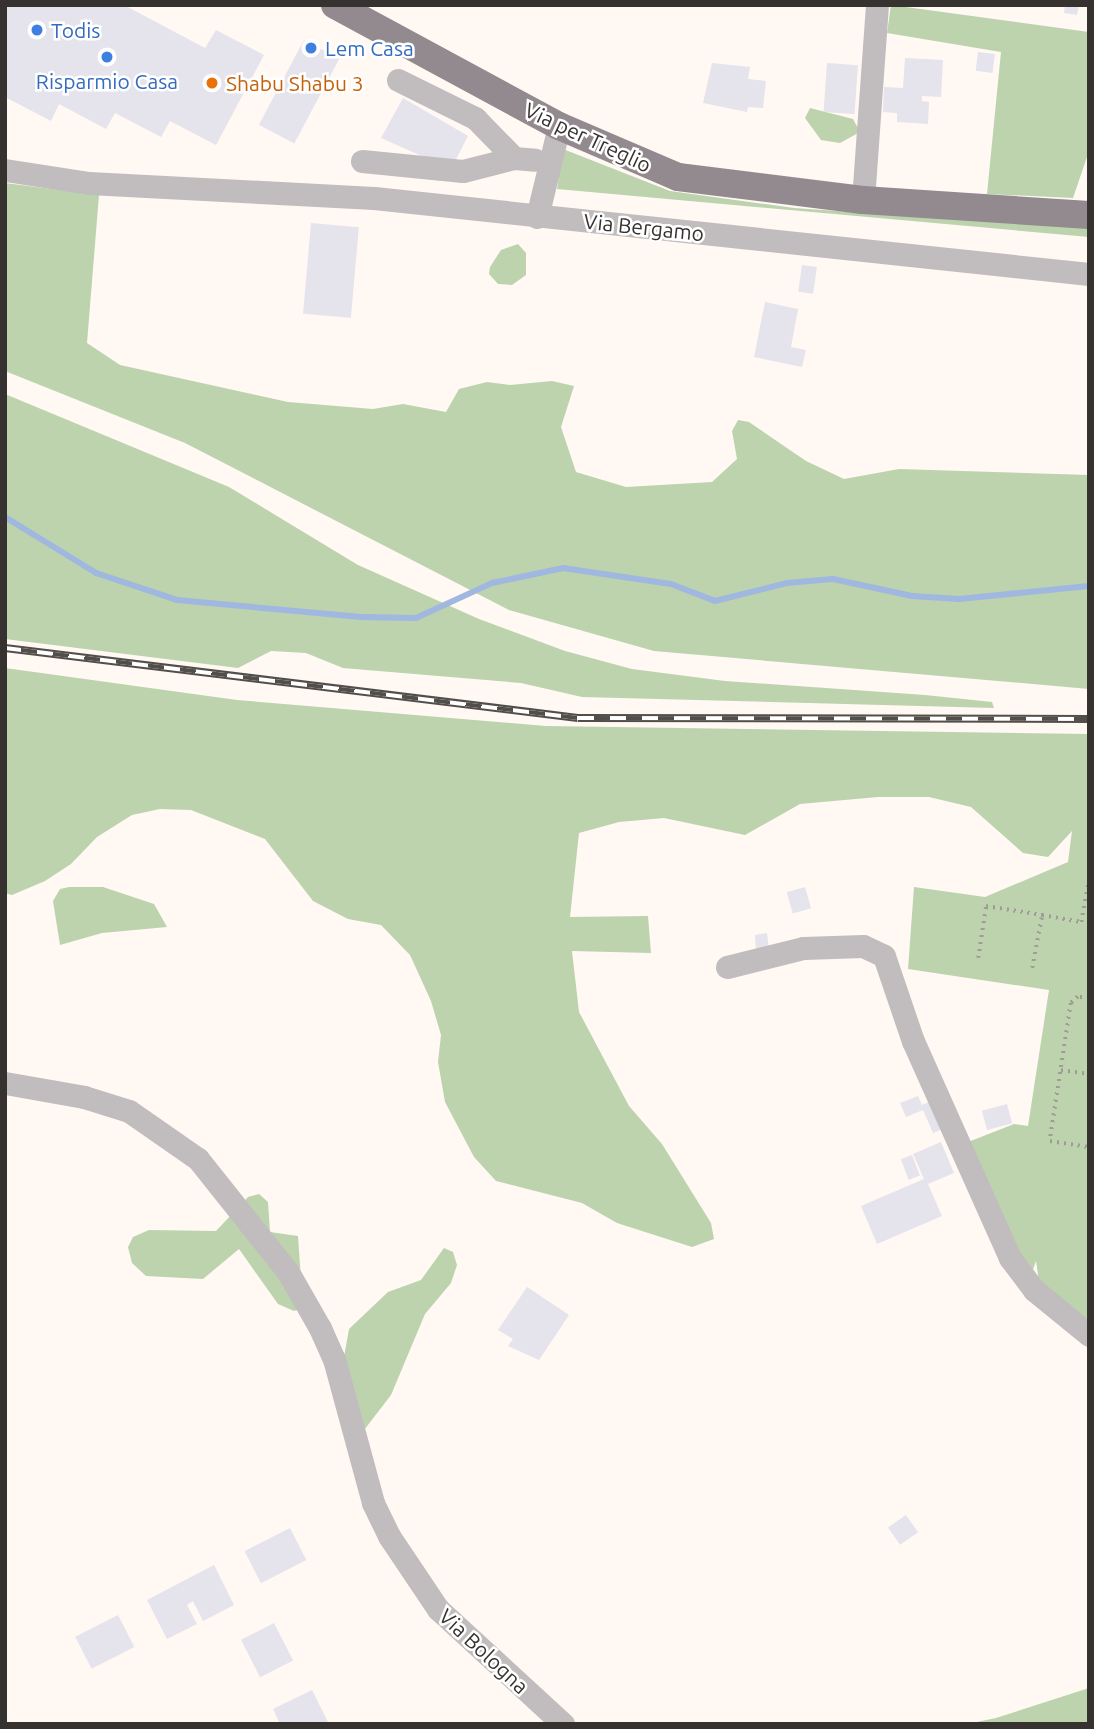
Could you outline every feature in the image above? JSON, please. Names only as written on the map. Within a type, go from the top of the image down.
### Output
[{"type":"main road","name":"Via per Treglio","points":[[335,5],[373,15],[559,126],[678,177],[863,200],[1089,215]]},
{"type":"street","points":[[863,200],[877,5]]},
{"type":"street","points":[[362,161],[463,171],[524,159],[475,118],[398,80]]},
{"type":"street","points":[[537,217],[559,126]]},
{"type":"street","name":"Via Bergamo","points":[[5,170],[89,183],[374,198],[1089,274]]},
{"type":"street","points":[[727,967],[803,948],[863,946],[884,956],[913,1041],[1010,1258],[1034,1290],[1089,1335]]},
{"type":"street","name":"Via Bologna","points":[[5,1083],[84,1097],[129,1111],[198,1159],[288,1272],[320,1328],[334,1359],[373,1503],[389,1536],[438,1609],[563,1724]]},
{"type":"path","points":[[978,958],[986,906],[1081,922],[1089,879]]},
{"type":"path","points":[[1032,968],[1042,915]]},
{"type":"path","points":[[1089,999],[1078,998],[1072,1003],[1050,1141],[1089,1147]]},
{"type":"path","points":[[1062,1070],[1089,1074]]},
{"type":"green space","points":[[891,5],[1089,32],[1089,151],[1073,198],[987,194],[1001,52],[887,33]]},
{"type":"green space","points":[[810,108],[853,119],[860,132],[840,143],[821,140],[805,118]]},
{"type":"green space","points":[[563,149],[670,191],[794,208],[1089,228],[1089,237],[557,189]]},
{"type":"green space","points":[[5,183],[99,195],[87,343],[120,365],[288,402],[373,409],[403,404],[446,412],[459,389],[487,382],[510,385],[552,381],[574,386],[561,427],[576,472],[626,487],[712,482],[737,459],[732,431],[738,420],[749,422],[806,461],[844,479],[899,469],[1089,475],[1089,689],[654,651],[509,610],[185,443],[5,371]]},
{"type":"green space","points":[[518,244],[526,253],[526,275],[512,285],[498,284],[489,274],[490,267],[501,250]]},
{"type":"green space","points":[[5,394],[229,487],[358,565],[479,619],[565,651],[632,669],[725,681],[992,702],[994,708],[582,697],[521,683],[343,668],[306,653],[271,651],[238,668],[5,639]]},
{"type":"green space","points":[[5,668],[237,700],[546,726],[1089,734],[1089,1329],[1040,1288],[1036,1261],[1029,1281],[963,1144],[1014,1124],[1028,1126],[1049,990],[908,969],[914,887],[985,897],[1068,862],[1072,831],[1048,857],[1023,853],[971,807],[929,797],[878,797],[800,804],[745,835],[664,818],[619,822],[579,833],[570,917],[648,916],[651,953],[572,951],[579,1012],[629,1106],[662,1144],[711,1223],[714,1239],[692,1247],[617,1223],[582,1203],[496,1181],[474,1157],[445,1102],[438,1062],[441,1035],[431,1001],[410,955],[381,925],[348,919],[313,901],[265,839],[191,810],[160,809],[132,815],[97,837],[71,864],[45,881],[12,895],[5,893]]},
{"type":"green space","points":[[103,887],[154,904],[167,927],[102,933],[60,945],[53,901],[60,889]]},
{"type":"green space","points":[[259,1194],[268,1202],[270,1232],[298,1236],[303,1308],[294,1311],[278,1304],[239,1249],[203,1279],[146,1276],[132,1263],[128,1247],[133,1237],[149,1230],[216,1231],[248,1197]]},
{"type":"green space","points":[[444,1248],[453,1252],[457,1265],[451,1283],[425,1314],[391,1395],[361,1434],[344,1357],[349,1329],[388,1292],[421,1280]]},
{"type":"green space","points":[[1089,1688],[1089,1724],[967,1724],[996,1718]]},
{"type":"building","points":[[5,5],[124,5],[205,48],[216,30],[264,55],[216,145],[170,121],[161,137],[115,113],[106,129],[59,104],[51,121],[5,97]]},
{"type":"building","points":[[1065,5],[1079,5],[1077,15],[1064,13]]},
{"type":"building","points":[[304,40],[339,59],[294,144],[259,125]]},
{"type":"building","points":[[978,52],[995,54],[993,73],[976,71]]},
{"type":"building","points":[[905,58],[943,60],[941,97],[922,96],[922,101],[929,102],[928,124],[897,122],[897,113],[883,112],[884,87],[903,88]]},
{"type":"building","points":[[712,63],[750,67],[748,79],[766,81],[763,108],[748,107],[747,112],[703,103]]},
{"type":"building","points":[[827,63],[858,65],[855,114],[824,112]]},
{"type":"building","points":[[403,98],[468,136],[451,169],[381,138]]},
{"type":"building","points":[[311,223],[359,227],[351,318],[303,314]]},
{"type":"building","points":[[802,265],[817,267],[813,294],[798,292]]},
{"type":"building","points":[[765,302],[798,309],[791,347],[806,350],[802,367],[754,357]]},
{"type":"building","points":[[805,887],[811,908],[793,913],[787,892]]},
{"type":"building","points":[[767,933],[769,950],[756,953],[755,935]]},
{"type":"building","points":[[918,1096],[922,1105],[933,1100],[945,1128],[933,1133],[923,1110],[906,1117],[900,1103]]},
{"type":"building","points":[[1007,1104],[1012,1123],[987,1130],[982,1111]]},
{"type":"building","points":[[941,1142],[954,1173],[928,1184],[942,1216],[877,1244],[861,1206],[924,1179],[913,1154]]},
{"type":"building","points":[[912,1155],[920,1176],[909,1180],[901,1159]]},
{"type":"building","points":[[527,1287],[569,1315],[539,1360],[508,1346],[513,1339],[498,1330]]},
{"type":"building","points":[[906,1515],[918,1532],[900,1545],[888,1528]]},
{"type":"building","points":[[290,1528],[306,1560],[261,1583],[245,1551]]},
{"type":"building","points":[[214,1565],[234,1605],[203,1621],[193,1601],[187,1605],[197,1624],[167,1639],[147,1600]]},
{"type":"building","points":[[118,1615],[134,1647],[92,1669],[75,1637]]},
{"type":"building","points":[[274,1623],[293,1660],[260,1677],[241,1640]]},
{"type":"building","points":[[312,1690],[329,1724],[280,1724],[273,1709]]},
{"type":"waterway","points":[[5,517],[96,573],[177,600],[361,617],[416,618],[492,583],[563,568],[671,584],[715,601],[787,583],[833,579],[912,596],[959,599],[1089,586]]},
{"type":"railway","points":[[5,648],[578,718],[1089,719]]},
{"type":"place","name":"Todis","points":[[37,30]]},
{"type":"place","name":"Lem Casa","points":[[311,48]]},
{"type":"place","name":"Risparmio Casa","points":[[107,57]]},
{"type":"place","name":"Shabu Shabu 3","points":[[212,83]]}]
